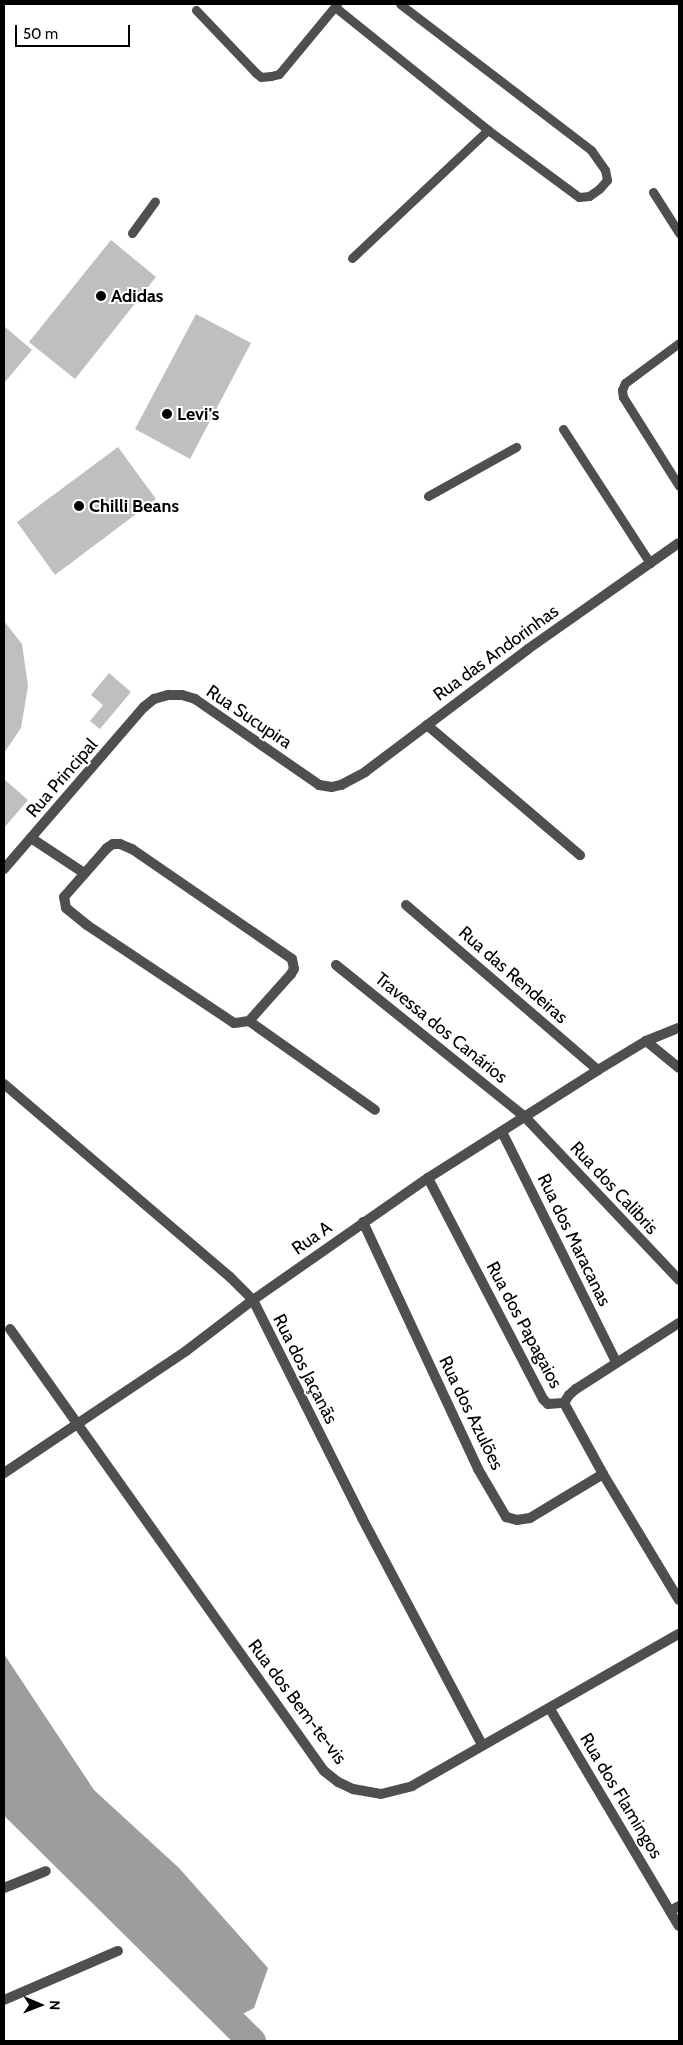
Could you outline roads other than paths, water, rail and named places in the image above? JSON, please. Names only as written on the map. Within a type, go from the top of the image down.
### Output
[{"type":"street","name":"Rua das Andorinhas","points":[[332,787],[354,780],[528,649],[679,543]]},
{"type":"street","name":"Rua Sucupira","points":[[144,707],[154,699],[168,695],[182,695],[194,698],[319,785],[332,787]]},
{"type":"street","name":"Rua Principal","points":[[4,869],[144,707]]},
{"type":"street","points":[[427,725],[580,855]]},
{"type":"street","points":[[31,838],[84,873]]},
{"type":"street","points":[[113,844],[120,844],[132,849],[292,959],[294,964],[291,974],[249,1021],[234,1023],[71,913],[66,908],[64,898],[84,873],[113,844]]},
{"type":"street","name":"Rua das Rendeiras","points":[[406,905],[598,1070]]},
{"type":"street","name":"Travessa dos Canários","points":[[336,965],[525,1117]]},
{"type":"street","points":[[249,1021],[374,1110]]},
{"type":"street","name":"Rua A","points":[[4,1473],[77,1426],[186,1351],[252,1300],[428,1178],[646,1041],[679,1028]]},
{"type":"street","points":[[646,1041],[679,1068]]},
{"type":"street","name":"Rua dos Jaçanãs","points":[[4,1084],[230,1277],[252,1300],[362,1518],[482,1746]]},
{"type":"street","name":"Rua dos Calibris","points":[[525,1117],[679,1280]]},
{"type":"street","name":"Rua dos Maracanas","points":[[502,1132],[616,1362]]},
{"type":"street","name":"Rua dos Papagaios","points":[[428,1178],[543,1399],[548,1404],[564,1403],[603,1474],[679,1600]]},
{"type":"street","name":"Rua dos Azulões","points":[[363,1222],[478,1469],[506,1517],[518,1520],[530,1518],[603,1474]]},
{"type":"street","points":[[564,1403],[576,1389],[679,1323]]},
{"type":"street","name":"Rua dos Bem-te-vis","points":[[10,1329],[77,1426],[324,1771],[338,1782],[353,1789],[381,1794],[412,1786],[679,1634]]},
{"type":"street","name":"Rua dos Flamingos","points":[[550,1708],[675,1908],[679,1926]]},
{"type":"street","points":[[4,1888],[46,1871]]},
{"type":"street","points":[[4,2000],[118,1951]]},
{"type":"lane","points":[[196,10],[256,74],[271,76],[279,74],[336,6],[488,130],[580,196],[589,196],[607,180],[606,170],[591,150],[400,4]]},
{"type":"lane","points":[[352,258],[488,130]]},
{"type":"lane","points":[[653,192],[679,234]]},
{"type":"lane","points":[[132,233],[155,201]]},
{"type":"lane","points":[[679,343],[624,382],[622,390],[623,397],[679,486]]},
{"type":"lane","points":[[563,429],[650,563]]},
{"type":"lane","points":[[428,496],[516,447]]},
{"type":"waterway","points":[[4,1796],[252,2041]]},
{"type":"place","name":"Adidas","points":[[101,296]]},
{"type":"place","name":"Levi's","points":[[167,414]]},
{"type":"place","name":"Chilli Beans","points":[[79,506]]}]
